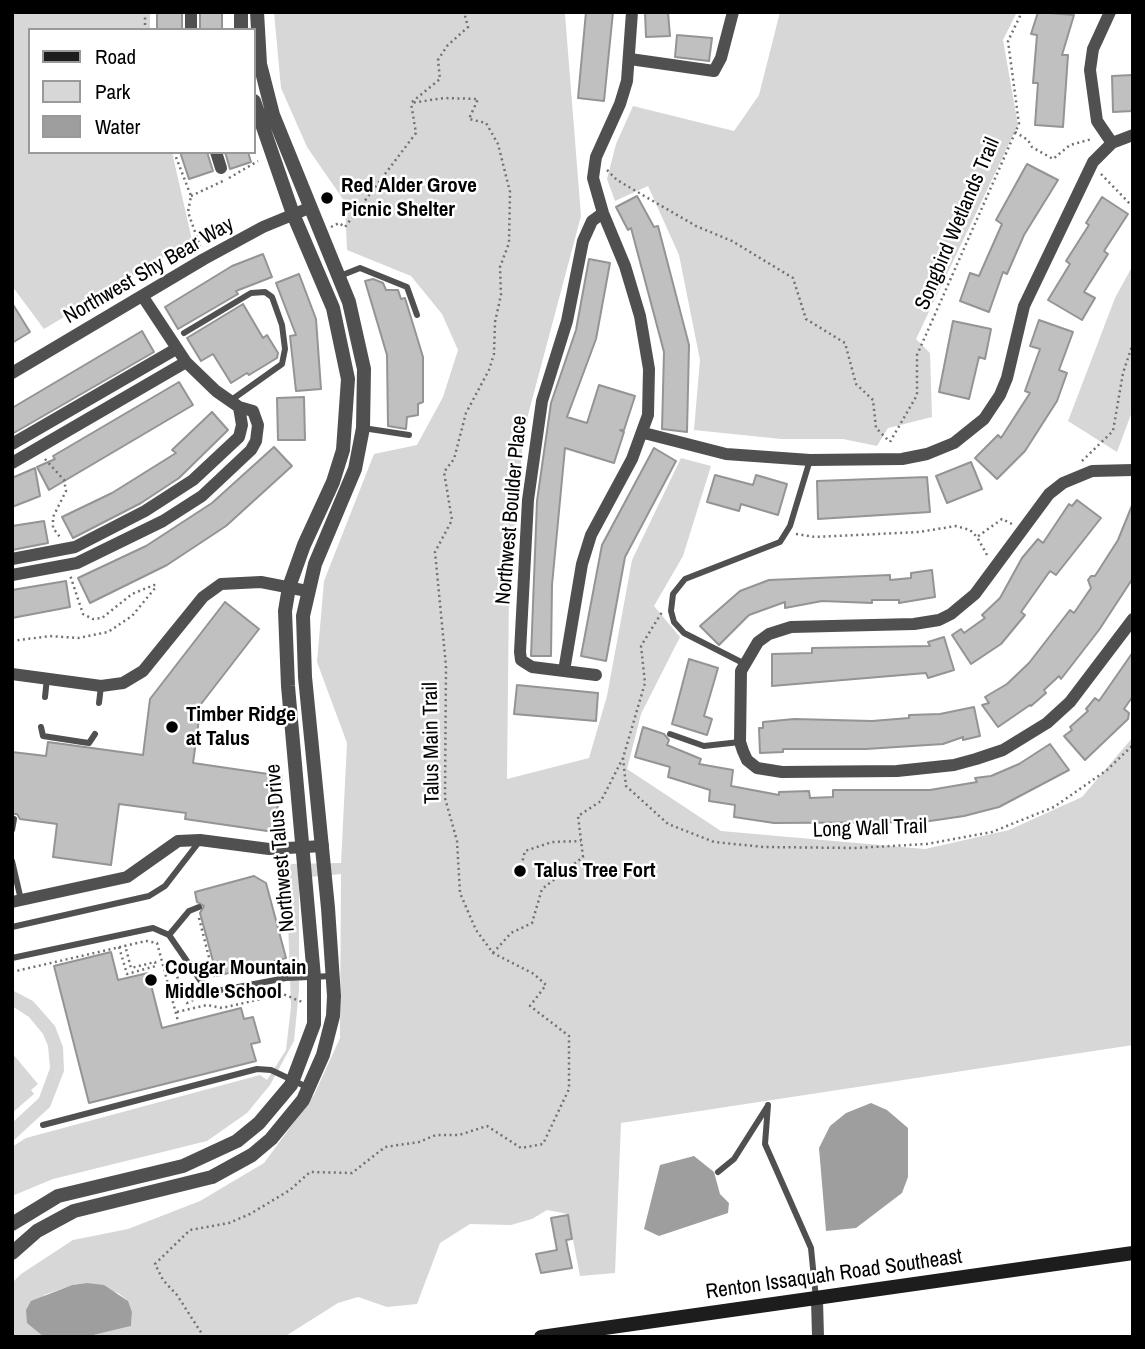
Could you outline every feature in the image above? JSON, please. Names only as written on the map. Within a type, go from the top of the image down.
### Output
[{"type":"main road","name":"Renton Issaquah Road Southeast","points":[[541,1337],[817,1300],[1133,1253]]},
{"type":"street","name":"Northwest Talus Drive","points":[[12,1253],[37,1231],[74,1211],[190,1183],[234,1166],[271,1139],[291,1116],[309,1088],[323,1055],[333,1016],[333,976],[323,846],[303,645],[307,591],[352,478],[363,428],[364,369],[349,302],[309,208],[265,89],[260,64],[257,12]]},
{"type":"street","points":[[564,671],[576,592],[592,535],[644,433],[650,393],[646,341],[625,265],[603,213],[593,178],[594,167],[620,104],[630,59],[632,12]]},
{"type":"street","points":[[630,59],[714,71],[721,58],[733,12]]},
{"type":"street","points":[[1110,12],[1093,49],[1090,70],[1097,121],[1112,144]]},
{"type":"street","name":"Northwest Talus Drive","points":[[12,1224],[58,1196],[183,1166],[215,1153],[259,1123],[293,1081],[314,1024],[314,976],[285,640],[289,587],[304,545],[333,482],[343,450],[348,400],[342,341],[334,308],[293,214],[256,107]]},
{"type":"street","points":[[644,433],[721,454],[810,460],[891,459],[940,450],[972,430],[992,408],[1007,378],[1018,328],[1034,282],[1093,162],[1112,144],[1133,135]]},
{"type":"street","points":[[217,154],[221,168]]},
{"type":"street","name":"Northwest Shy Bear Way","points":[[12,373],[204,259],[309,208]]},
{"type":"street","name":"Northwest Boulder Place","points":[[596,675],[532,667],[521,660],[528,500],[542,401],[567,321],[583,241],[592,221],[603,213]]},
{"type":"street","points":[[12,575],[68,565],[163,521],[202,496],[251,450],[258,435],[253,411],[234,404],[186,362],[143,297]]},
{"type":"street","points":[[12,444],[176,348]]},
{"type":"street","points":[[12,463],[186,362]]},
{"type":"street","points":[[12,559],[65,550],[145,511],[193,480],[239,437],[242,425],[234,404]]},
{"type":"street","points":[[1133,470],[1092,471],[1063,483],[1049,494],[975,594],[951,614],[914,624],[792,627],[769,634],[758,642],[743,663],[740,680],[740,742],[747,760],[757,768],[782,772],[918,770],[954,765],[1003,750],[1047,723],[1070,702],[1133,620]]},
{"type":"street","points":[[12,674],[101,685],[122,683],[143,671],[212,589],[244,581],[307,591]]},
{"type":"street","points":[[16,901],[127,877],[178,841],[201,840],[262,848],[302,849],[323,846]]},
{"type":"street","points":[[817,1300],[818,1337]]},
{"type":"lane","points":[[339,277],[360,268],[407,287],[417,315]]},
{"type":"lane","points":[[184,332],[251,293],[265,292],[272,297],[282,325],[285,349],[282,364],[234,404]]},
{"type":"lane","points":[[363,428],[409,435]]},
{"type":"lane","points":[[743,663],[684,633],[674,622],[671,611],[673,594],[685,579],[780,542],[787,531],[810,460]]},
{"type":"lane","points":[[45,697],[47,678]]},
{"type":"lane","points":[[99,704],[101,685]]},
{"type":"lane","points":[[41,727],[43,736],[89,743],[95,734]]},
{"type":"lane","points":[[670,734],[704,746],[740,742]]},
{"type":"lane","points":[[12,830],[14,818]]},
{"type":"lane","points":[[12,927],[149,897],[165,886],[201,840]]},
{"type":"lane","points":[[12,861],[16,901]]},
{"type":"lane","points":[[169,934],[189,911],[199,911]]},
{"type":"lane","points":[[12,958],[146,928],[169,934],[206,988],[216,991],[285,978],[333,976]]},
{"type":"lane","points":[[43,1125],[257,1069],[271,1069],[309,1088]]},
{"type":"lane","points":[[718,1172],[734,1159],[768,1105],[765,1144],[811,1248],[817,1300]]},
{"type":"path","points":[[320,233],[339,223],[345,227],[416,133],[411,103],[440,79],[438,60],[447,46],[468,27],[464,12]]},
{"type":"path","name":"Songbird Wetlands Trail","points":[[890,442],[917,395],[917,355],[1019,124],[1008,41],[1021,12]]},
{"type":"path","name":"Talus Main Trail","points":[[204,1337],[177,1295],[163,1280],[155,1264],[190,1230],[229,1223],[250,1214],[290,1190],[310,1172],[352,1173],[385,1147],[419,1142],[436,1135],[459,1135],[487,1126],[521,1148],[543,1144],[569,1089],[569,1035],[530,1006],[546,985],[534,974],[493,953],[475,930],[460,893],[457,841],[445,798],[446,666],[435,552],[452,520],[444,472],[454,459],[466,413],[489,370],[494,354],[495,322],[501,295],[500,267],[509,243],[510,192],[498,144],[486,123],[470,119],[478,99],[444,98],[411,103]]},
{"type":"path","points":[[1015,132],[1028,140],[1032,147],[1053,159],[1070,145],[1092,138]]},
{"type":"path","points":[[175,154],[191,196],[188,212],[204,259]]},
{"type":"path","points":[[602,165],[617,180],[695,226],[732,242],[793,278],[806,319],[845,344],[856,384],[873,400],[876,428],[890,442],[891,459]]},
{"type":"path","points":[[1098,171],[1133,207]]},
{"type":"path","points":[[1082,464],[1112,431],[1123,373],[1133,343]]},
{"type":"path","points":[[38,450],[64,480],[66,491],[53,517],[53,528],[65,550]]},
{"type":"path","points":[[976,537],[1002,519],[1012,524]]},
{"type":"path","points":[[787,531],[816,537],[919,532],[956,526],[970,530],[988,556]]},
{"type":"path","points":[[12,641],[50,636],[78,638],[107,632],[132,616],[156,587],[154,585],[132,594],[102,618],[93,619],[83,614],[68,565]]},
{"type":"path","points":[[493,953],[511,933],[532,923],[542,889],[583,857],[578,816],[601,801],[623,758],[645,683],[641,646],[673,594]]},
{"type":"path","name":"Long Wall Trail","points":[[623,758],[626,786],[668,824],[714,842],[764,847],[855,848],[927,844],[992,832],[1054,807],[1107,770],[1133,745]]},
{"type":"path","points":[[520,872],[525,851],[552,842],[581,841]]},
{"type":"path","points":[[199,911],[214,977]]},
{"type":"path","points":[[12,972],[146,941],[157,943],[178,1021]]},
{"type":"path","points":[[119,947],[127,974],[156,966],[155,962],[131,968]]},
{"type":"path","points":[[164,965],[172,963],[188,1009]]},
{"type":"path","points":[[187,1003],[199,1000],[203,994]]},
{"type":"path","points":[[176,1012],[200,1006],[222,1008],[283,994],[302,1002]]},
{"type":"path","points":[[199,1000],[200,1006]]},
{"type":"green space","points":[[150,12],[150,28],[28,28],[28,154],[172,154],[192,240],[44,329],[12,286],[12,13]]},
{"type":"green space","points":[[274,12],[565,14],[581,216],[524,430],[509,591],[507,779],[589,758],[607,696],[632,560],[681,458],[711,466],[683,556],[654,606],[680,637],[641,714],[627,769],[721,831],[925,849],[1009,830],[1082,797],[1133,737],[1133,1045],[621,1123],[615,1273],[580,1276],[568,1214],[547,1210],[532,1219],[511,1225],[470,1224],[440,1243],[417,1304],[387,1307],[358,1297],[338,1303],[284,1337],[85,1337],[131,1326],[132,1312],[127,1300],[118,1293],[87,1283],[72,1285],[44,1295],[41,1335],[44,1337],[12,1337],[12,1283],[21,1274],[73,1240],[128,1229],[200,1201],[264,1163],[314,1095],[340,1038],[341,874],[299,878],[299,990],[294,1041],[270,1085],[247,1113],[207,1141],[53,1179],[12,1196],[12,1147],[26,1138],[260,1075],[267,1080],[286,1050],[291,1007],[286,864],[341,863],[347,743],[317,662],[324,581],[374,454],[417,445],[443,397],[458,350],[442,314],[411,276],[347,250],[345,202],[307,147],[281,88]]},
{"type":"green space","points":[[780,12],[1017,12],[1003,40],[1018,125],[916,339],[930,353],[932,417],[888,428],[877,446],[843,439],[781,439],[694,430],[700,360],[679,255],[648,186],[615,201],[607,179],[616,144],[633,106],[734,131],[759,95]]},
{"type":"green space","points":[[1133,265],[1133,409],[1117,452],[1068,421],[1115,298]]},
{"type":"green space","points":[[12,990],[33,1001],[55,1026],[63,1047],[64,1071],[50,1107],[12,1142],[12,1123],[39,1098],[50,1068],[48,1046],[43,1034],[29,1017],[12,1006]]},
{"type":"green space","points":[[12,1053],[38,1084],[31,1090],[34,1094],[12,1113]]},
{"type":"water","points":[[871,1103],[887,1110],[908,1128],[908,1177],[902,1193],[856,1228],[826,1231],[819,1148],[830,1126],[846,1113]]},
{"type":"water","points":[[694,1156],[714,1172],[720,1194],[729,1203],[728,1213],[659,1236],[644,1229],[660,1165]]},
{"type":"water","points":[[72,1285],[104,1285],[128,1301],[132,1312],[131,1326],[85,1337],[44,1337],[27,1323],[26,1310],[31,1301]]},
{"type":"building","points":[[157,12],[182,12],[182,28],[157,28]]},
{"type":"building","points":[[200,12],[222,12],[222,28],[200,28]]},
{"type":"building","points":[[586,12],[613,12],[604,101],[578,98]]},
{"type":"building","points":[[645,12],[668,12],[670,36],[646,37]]},
{"type":"building","points":[[1038,12],[1074,15],[1062,55],[1068,55],[1063,127],[1035,125],[1038,83],[1033,83],[1037,35],[1031,34]]},
{"type":"building","points":[[677,35],[712,38],[709,61],[675,57]]},
{"type":"building","points":[[1133,75],[1133,111],[1113,112],[1112,76]]},
{"type":"building","points":[[181,154],[208,154],[213,171],[189,179]]},
{"type":"building","points":[[226,154],[249,154],[251,162],[230,169]]},
{"type":"building","points":[[1027,164],[1058,180],[1024,235],[1007,274],[1003,272],[989,312],[960,301],[970,273],[979,276],[1002,224],[996,220]]},
{"type":"building","points":[[637,196],[654,227],[658,226],[689,345],[687,432],[662,429],[664,352],[631,228],[628,230],[616,207]]},
{"type":"building","points":[[1102,197],[1128,214],[1104,251],[1108,254],[1084,292],[1095,298],[1082,320],[1048,300],[1070,264],[1066,261],[1089,225],[1086,223]]},
{"type":"building","points":[[263,254],[272,277],[236,291],[238,294],[178,329],[165,307],[232,266]]},
{"type":"building","points":[[589,259],[610,263],[596,339],[567,417],[587,423],[599,385],[635,396],[624,430],[620,430],[624,432],[614,463],[565,448],[552,585],[551,656],[531,656],[537,501],[551,403],[576,330]]},
{"type":"building","points":[[299,274],[316,319],[321,389],[296,391],[290,336],[296,335],[276,283]]},
{"type":"building","points":[[373,279],[383,283],[386,290],[398,290],[401,299],[405,298],[423,357],[423,402],[418,404],[418,415],[407,417],[406,429],[388,426],[387,355],[365,281]]},
{"type":"building","points":[[12,303],[30,332],[12,343]]},
{"type":"building","points":[[243,304],[263,338],[267,335],[278,353],[277,358],[231,383],[213,354],[201,361],[187,338]]},
{"type":"building","points":[[1039,320],[1073,332],[1059,370],[1067,373],[1057,401],[1025,451],[997,479],[975,458],[998,435],[1001,438],[1030,393],[1025,391],[1040,349],[1030,346]]},
{"type":"building","points":[[953,321],[991,329],[985,359],[979,357],[969,399],[939,392]]},
{"type":"building","points":[[142,331],[154,352],[12,434],[12,408]]},
{"type":"building","points":[[179,382],[193,405],[49,490],[37,467],[55,459],[53,456]]},
{"type":"building","points":[[304,397],[305,440],[278,440],[277,398]]},
{"type":"building","points":[[212,412],[228,430],[179,478],[141,503],[73,538],[62,517],[112,493],[176,453],[172,450]]},
{"type":"building","points":[[274,447],[292,466],[226,526],[167,565],[90,603],[78,578],[146,546],[212,503]]},
{"type":"building","points":[[654,448],[676,461],[625,557],[606,661],[581,656],[602,545]]},
{"type":"building","points":[[971,462],[982,489],[947,503],[936,476]]},
{"type":"building","points":[[35,468],[40,496],[12,507],[12,478]]},
{"type":"building","points":[[715,475],[753,485],[756,475],[787,484],[778,515],[741,504],[739,511],[707,502]]},
{"type":"building","points":[[927,477],[930,512],[818,519],[817,481]]},
{"type":"building","points":[[1077,500],[1101,518],[1056,575],[1050,571],[1021,612],[1025,615],[1001,644],[971,664],[952,635],[961,629],[964,633],[985,618],[982,615],[1000,598],[1022,558],[1038,539],[1043,543],[1069,504],[1072,506]]},
{"type":"building","points":[[1133,503],[1133,578],[1099,630],[1061,679],[1059,676],[1031,706],[998,727],[982,705],[989,703],[985,697],[1007,684],[1029,663],[1070,610],[1074,613],[1091,588],[1088,580],[1095,576],[1118,540]]},
{"type":"building","points":[[44,521],[48,543],[12,550],[12,526]]},
{"type":"building","points":[[932,570],[935,597],[899,603],[899,600],[872,600],[872,603],[822,601],[785,608],[785,602],[749,615],[719,645],[700,626],[740,591],[769,580],[890,575],[890,580],[911,578],[911,573]]},
{"type":"building","points":[[66,581],[70,607],[12,618],[12,590]]},
{"type":"building","name":"Timber Ridge at Talus","points":[[225,602],[259,629],[201,704],[193,763],[282,776],[274,832],[185,819],[186,813],[119,804],[111,865],[53,857],[57,824],[20,819],[17,814],[12,814],[12,752],[46,756],[48,742],[143,755],[150,699]]},
{"type":"building","points":[[944,637],[954,670],[928,678],[926,673],[772,686],[772,654],[812,653],[812,648],[930,646],[928,642]]},
{"type":"building","points":[[1133,652],[1133,696],[1124,709],[1129,713],[1128,719],[1085,760],[1064,736],[1088,711],[1086,709],[1095,698],[1099,701]]},
{"type":"building","points":[[689,659],[718,668],[704,716],[712,719],[707,735],[672,724]]},
{"type":"building","points":[[517,685],[598,693],[596,721],[514,714]]},
{"type":"building","points":[[974,707],[980,736],[963,740],[963,737],[943,744],[866,749],[783,749],[783,752],[760,753],[759,728],[763,728],[763,722],[794,719],[872,721],[909,718],[909,715],[940,714]]},
{"type":"building","points":[[643,727],[664,734],[669,740],[667,745],[701,759],[699,764],[733,770],[731,786],[779,795],[779,792],[809,791],[810,798],[833,797],[833,790],[930,790],[977,782],[975,778],[991,776],[1019,764],[1050,744],[1069,770],[999,807],[964,816],[923,822],[774,823],[734,817],[735,805],[709,801],[710,790],[668,777],[670,767],[635,757]]},
{"type":"building","points":[[254,876],[266,883],[286,958],[217,976],[200,913],[204,906],[197,902],[195,892]]},
{"type":"building","name":"Cougar Mountain Middle School","points":[[111,952],[118,980],[148,973],[162,1028],[241,1008],[244,1019],[253,1017],[260,1042],[251,1044],[256,1061],[89,1103],[54,966]]},
{"type":"building","points":[[568,1215],[572,1239],[566,1240],[572,1268],[541,1273],[536,1254],[557,1250],[551,1218]]},
{"type":"place","name":"Red Alder Grove Picnic Shelter","points":[[327,198]]},
{"type":"place","name":"Timber Ridge at Talus","points":[[172,727]]},
{"type":"place","name":"Talus Tree Fort","points":[[520,871]]},
{"type":"place","name":"Cougar Mountain Middle School","points":[[151,980]]}]
